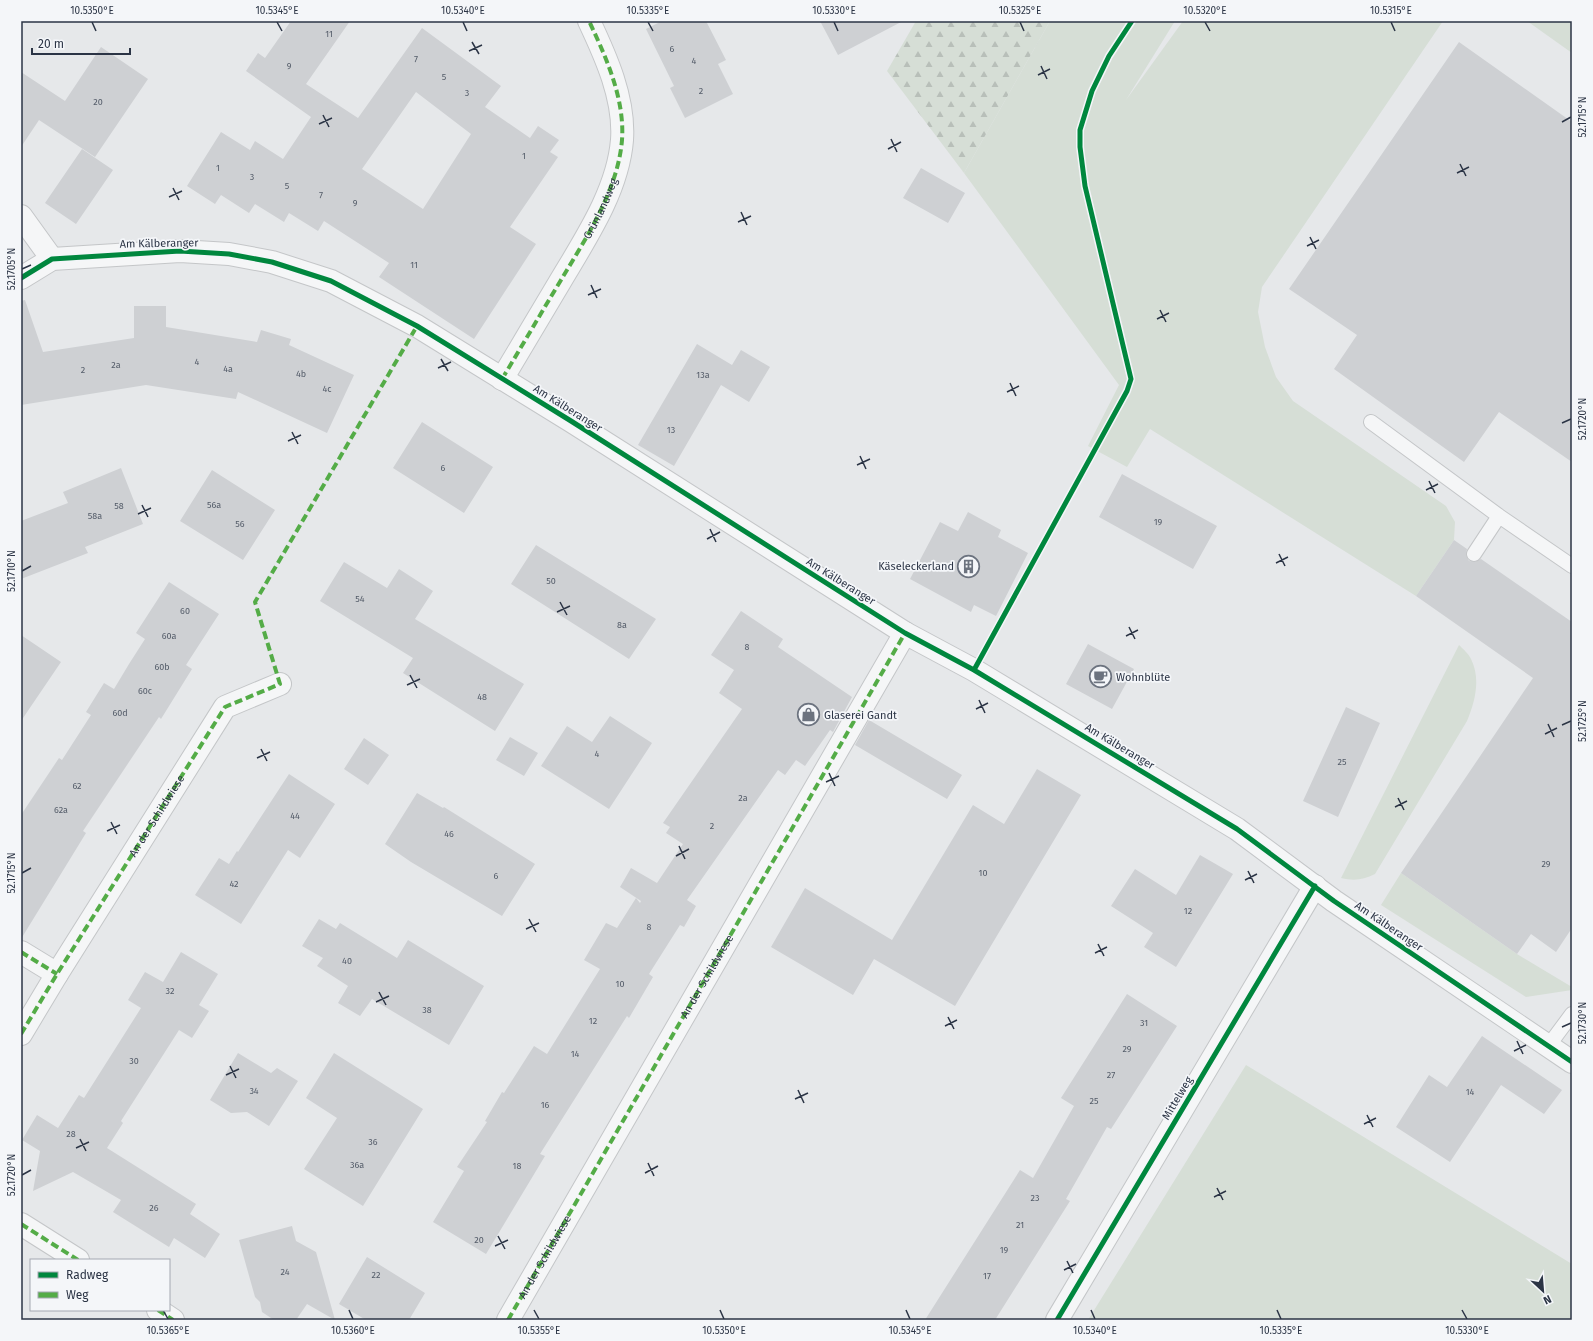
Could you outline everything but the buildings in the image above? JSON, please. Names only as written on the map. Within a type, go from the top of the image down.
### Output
[{"type":"street","name":"Grünlandweg","points":[[502,379],[600,215],[615,172],[622,140],[619,101],[604,54],[589,21]]},
{"type":"street","points":[[21,216],[52,259],[21,278]]},
{"type":"street","name":"Am Kälberanger","points":[[52,259],[180,251],[229,254],[272,262],[331,281],[417,326],[905,633],[974,670],[1237,829],[1315,886],[1572,1062]]},
{"type":"street","name":"An der Schildwiese","points":[[508,1320],[905,633]]},
{"type":"street","name":"An der Schildwiese","points":[[21,1034],[56,974],[225,707],[280,684]]},
{"type":"street","name":"Mittelweg","points":[[1057,1320],[1315,886]]},
{"type":"street","points":[[21,952],[56,974]]},
{"type":"street","points":[[21,1224],[76,1259]]},
{"type":"street","points":[[160,1311],[173,1320]]},
{"type":"lane","points":[[1371,422],[1499,516],[1572,566]]},
{"type":"lane","points":[[1474,554],[1499,516]]},
{"type":"lane","points":[[1549,1045],[1572,1014]]},
{"type":"green space","points":[[916,21],[1050,21],[964,173],[887,71]]},
{"type":"green space","points":[[1050,21],[1175,21],[1126,100],[1183,21],[1443,21],[1262,287],[1258,312],[1265,347],[1276,377],[1293,401],[1446,506],[1455,522],[1454,540],[1416,596],[1150,429],[1127,467],[1088,446],[1119,385],[964,173]]},
{"type":"green space","points":[[1527,21],[1572,21],[1572,53]]},
{"type":"green space","points":[[1459,645],[1470,657],[1476,674],[1476,690],[1467,721],[1375,874],[1366,878],[1358,879],[1341,878]]},
{"type":"green space","points":[[1401,873],[1517,954],[1572,987],[1572,990],[1526,997],[1381,905]]},
{"type":"green space","points":[[1246,1065],[1572,1264],[1572,1320],[1088,1320]]},
{"type":"marked path","points":[[502,379],[581,247],[608,195],[619,159],[622,140],[622,125],[617,94],[608,64],[589,21]]},
{"type":"marked path","points":[[21,1034],[57,974],[225,707],[280,684],[255,602],[417,326]]},
{"type":"marked path","points":[[508,1320],[905,633]]},
{"type":"marked path","points":[[21,952],[57,974]]},
{"type":"marked path","points":[[21,1224],[76,1259]]},
{"type":"marked path","points":[[160,1311],[173,1320]]},
{"type":"cycle path","points":[[974,670],[1127,391],[1131,379],[1085,186],[1080,147],[1080,130],[1092,91],[1109,56],[1132,21]]},
{"type":"cycle path","points":[[21,278],[52,259],[180,251],[229,254],[272,262],[331,281],[417,326],[571,421],[905,633],[974,670],[1237,829],[1334,901],[1572,1062]]},
{"type":"cycle path","points":[[1057,1320],[1315,886]]},
{"type":"place","name":"Käseleckerland","points":[[969,566]]},
{"type":"place","name":"Wohnblüte","points":[[1100,677]]},
{"type":"place","name":"Glaserei Gandt","points":[[809,715]]}]
